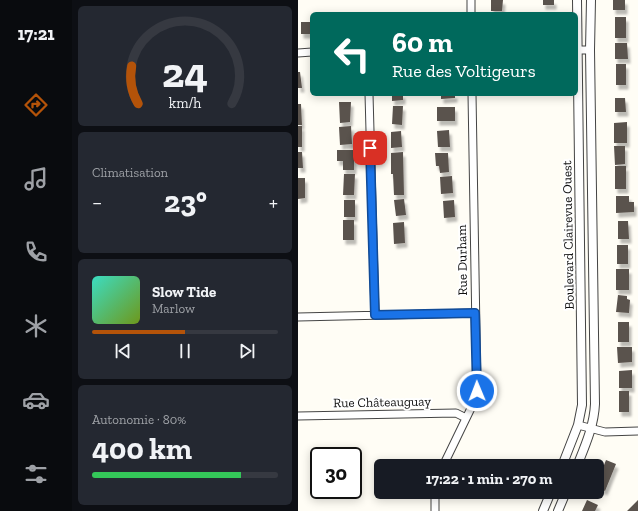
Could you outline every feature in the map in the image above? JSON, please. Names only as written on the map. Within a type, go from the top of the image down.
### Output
[{"type":"street","points":[[470,0],[471,12]]},
{"type":"street","name":"Boulevard Clairevue Ouest","points":[[577,0],[577,12]]},
{"type":"street","name":"Boulevard Clairevue Ouest","points":[[580,459],[591,429],[595,404],[590,50],[591,0]]},
{"type":"street","points":[[578,50],[590,50]]},
{"type":"street","points":[[298,53],[310,52]]},
{"type":"street","points":[[369,96],[375,315]]},
{"type":"street","name":"Rue Durham","points":[[446,459],[474,402],[477,391],[472,96]]},
{"type":"street","name":"Boulevard Clairevue Ouest","points":[[565,459],[578,425],[581,412],[582,393],[577,96]]},
{"type":"street","points":[[298,317],[475,313]]},
{"type":"street","name":"Rue Châteauguay","points":[[298,416],[456,413],[466,418]]},
{"type":"street","points":[[578,425],[604,432],[638,431]]},
{"type":"street","points":[[435,499],[435,511]]},
{"type":"street","points":[[543,511],[548,499]]},
{"type":"street","points":[[558,511],[563,499]]},
{"type":"building","points":[[491,0],[503,0],[502,11],[491,11]]},
{"type":"building","points":[[543,0],[554,0],[554,5],[543,5]]},
{"type":"building","points":[[613,0],[625,0],[625,10],[613,10]]},
{"type":"building","points":[[615,17],[626,17],[626,38],[615,38]]},
{"type":"building","points":[[301,22],[310,22],[310,34],[301,34]]},
{"type":"building","points":[[615,43],[627,43],[628,59],[615,59]]},
{"type":"building","points":[[616,64],[626,64],[626,85],[616,85]]},
{"type":"building","points":[[298,72],[300,72],[302,88],[298,88]]},
{"type":"building","points":[[392,96],[403,96],[403,100],[392,101]]},
{"type":"building","points":[[441,96],[455,96],[455,98],[441,99]]},
{"type":"building","points":[[615,98],[625,98],[626,112],[615,112]]},
{"type":"building","points":[[339,102],[351,102],[350,122],[340,123]]},
{"type":"building","points":[[298,104],[301,104],[302,125],[298,125]]},
{"type":"building","points":[[393,106],[403,106],[402,125],[392,124]]},
{"type":"building","points":[[437,107],[455,107],[455,121],[437,121]]},
{"type":"building","points":[[627,122],[627,143],[614,143],[614,123]]},
{"type":"building","points":[[298,126],[302,126],[302,147],[298,147]]},
{"type":"building","points":[[351,126],[352,144],[340,145],[339,127]]},
{"type":"building","points":[[449,130],[450,147],[438,147],[437,131]]},
{"type":"building","points":[[401,131],[402,147],[391,148],[391,132]]},
{"type":"building","points":[[614,146],[625,146],[625,164],[615,165]]},
{"type":"building","points":[[337,150],[354,150],[354,170],[343,170],[343,161],[337,161]]},
{"type":"building","points":[[298,152],[302,152],[303,168],[298,168]]},
{"type":"building","points":[[403,152],[404,195],[394,195],[393,174],[391,174],[391,153]]},
{"type":"building","points":[[435,153],[448,153],[449,172],[440,173],[439,166],[436,166]]},
{"type":"building","points":[[615,166],[626,166],[626,189],[615,189]]},
{"type":"building","points":[[344,174],[355,174],[354,195],[343,195]]},
{"type":"building","points":[[452,176],[453,193],[441,194],[440,177]]},
{"type":"building","points":[[298,178],[305,178],[305,198],[298,199]]},
{"type":"building","points":[[616,196],[629,196],[629,202],[634,202],[634,212],[616,213]]},
{"type":"building","points":[[404,199],[406,215],[396,216],[394,200]]},
{"type":"building","points":[[344,200],[355,200],[355,217],[344,217]]},
{"type":"building","points":[[454,200],[455,217],[444,218],[443,201]]},
{"type":"building","points":[[343,220],[354,220],[354,240],[343,240]]},
{"type":"building","points":[[618,221],[628,221],[629,239],[618,239]]},
{"type":"building","points":[[404,222],[405,243],[394,244],[393,223]]},
{"type":"building","points":[[617,245],[628,245],[628,264],[617,264]]},
{"type":"building","points":[[616,269],[629,269],[629,290],[616,290]]},
{"type":"building","points":[[618,295],[627,296],[627,299],[630,300],[629,313],[616,312]]},
{"type":"building","points":[[618,322],[629,322],[629,342],[618,342]]},
{"type":"building","points":[[617,347],[632,347],[632,362],[618,363]]},
{"type":"building","points":[[632,370],[632,388],[619,388],[619,371]]},
{"type":"building","points":[[619,391],[629,391],[629,412],[619,412]]},
{"type":"building","points":[[606,460],[616,464],[605,491],[604,490],[604,465]]},
{"type":"building","points":[[587,500],[598,505],[595,511],[582,511]]},
{"type":"building","points":[[638,500],[638,511],[627,511]]},
{"type":"route","points":[[370,148],[375,315],[475,313],[477,391]]}]
